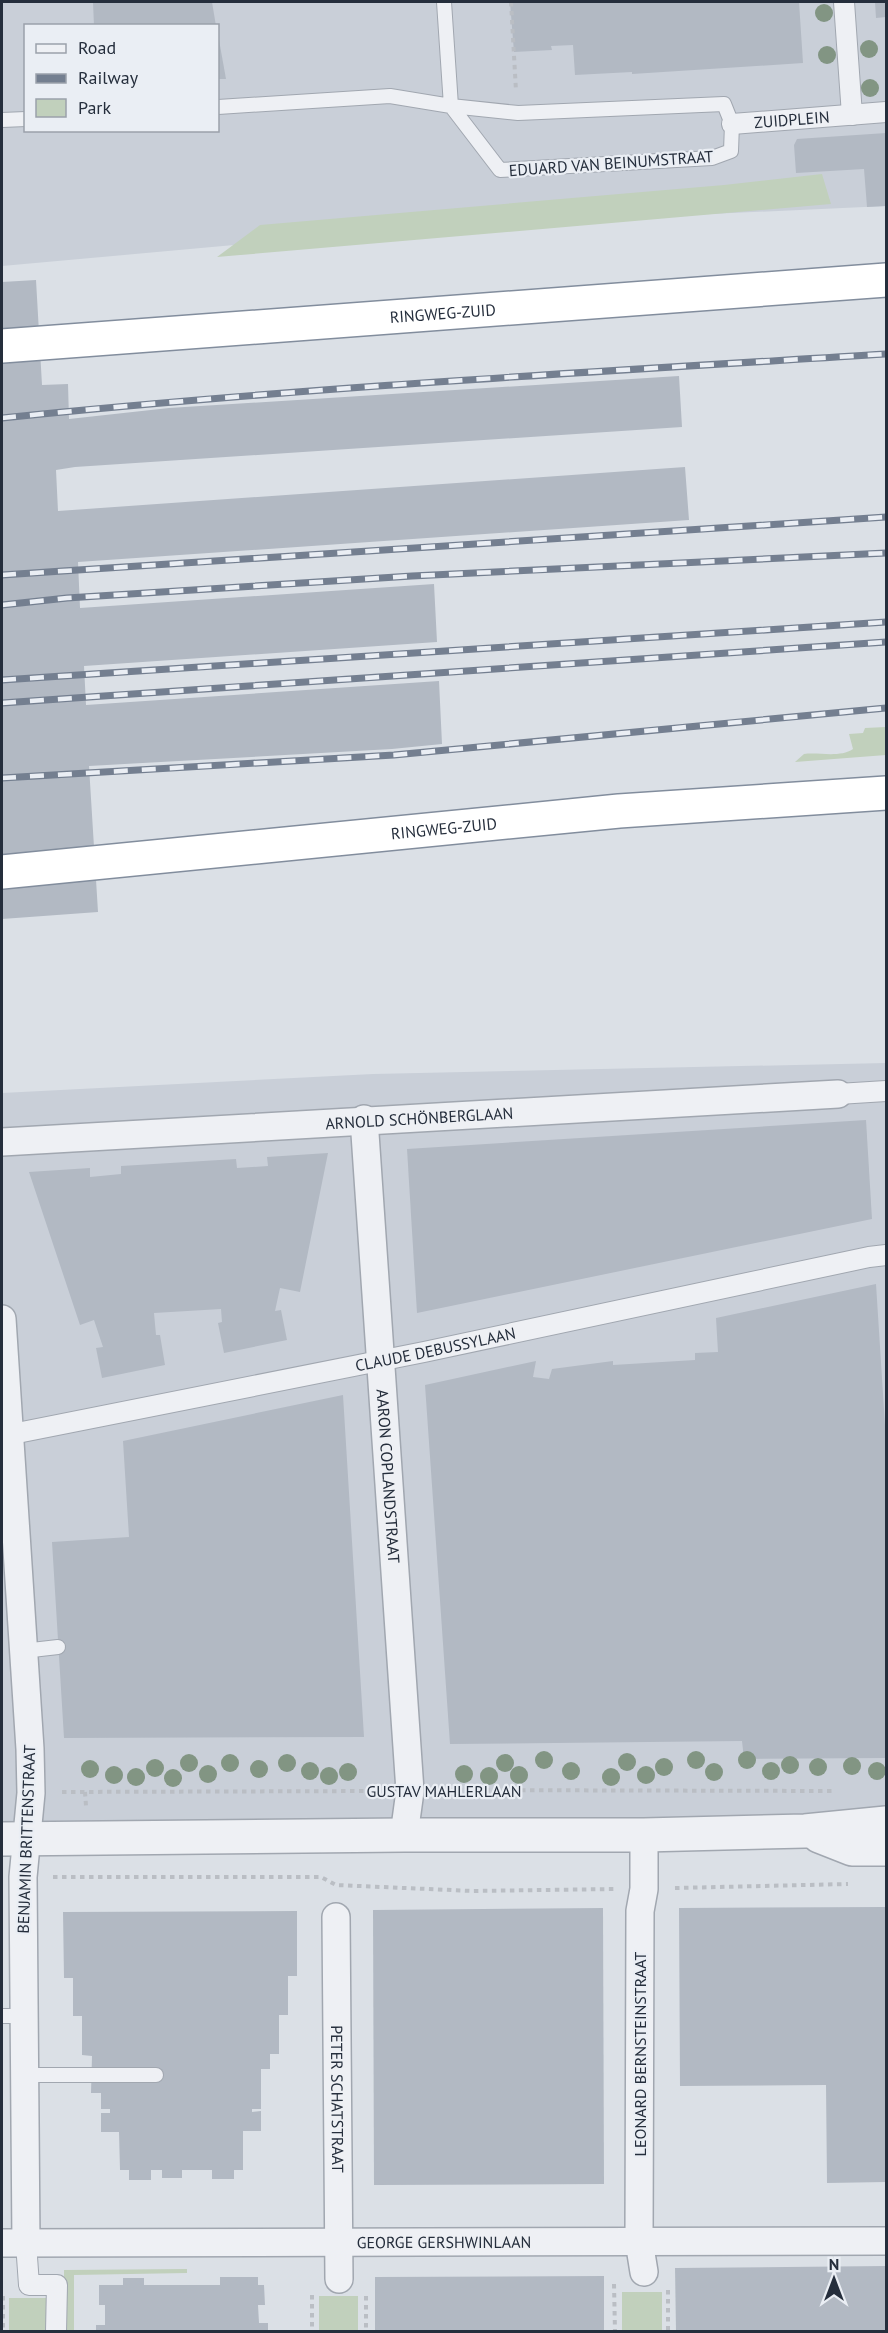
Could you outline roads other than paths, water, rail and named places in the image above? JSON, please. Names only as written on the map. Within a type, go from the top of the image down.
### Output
[{"type":"highway","name":"RINGWEG-ZUID","points":[[2,346],[886,280]]},
{"type":"highway","name":"RINGWEG-ZUID","points":[[2,872],[619,811],[886,793]]},
{"type":"street","name":"ZUIDPLEIN","points":[[844,2],[852,115]]},
{"type":"street","name":"ZUIDPLEIN","points":[[732,124],[886,112]]},
{"type":"street","points":[[838,1094],[886,1091]]},
{"type":"street","name":"ARNOLD SCHÖNBERGLAAN","points":[[2,1142],[364,1119],[838,1094]]},
{"type":"street","name":"AARON COPLANDSTRAAT","points":[[364,1119],[410,1791],[404,1835]]},
{"type":"street","name":"CLAUDE DEBUSSYLAAN","points":[[6,1435],[381,1360],[878,1256]]},
{"type":"street","name":"BENJAMIN BRITTENSTRAAT","points":[[2,1319],[6,1435],[23,1650],[31,1793],[14,1839],[23,1877],[13,2016],[24,2075],[14,2244],[29,2285],[57,2285],[56,2331]]},
{"type":"street","points":[[14,1839],[644,1835],[805,1831],[886,1823]]},
{"type":"street","points":[[805,1831],[852,1849],[886,1849]]},
{"type":"street","name":"LEONARD BERNSTEINSTRAAT","points":[[644,1835],[644,1889],[640,1911],[639,2241],[644,2272]]},
{"type":"street","name":"PETER SCHATSTRAAT","points":[[336,1917],[339,2279]]},
{"type":"street","name":"GEORGE GERSHWINLAAN","points":[[14,2244],[886,2241]]},
{"type":"lane","points":[[444,2],[451,106]]},
{"type":"lane","points":[[219,106],[390,96],[451,106],[518,113],[724,104],[732,124]]},
{"type":"lane","name":"EDUARD VAN BEINUMSTRAAT","points":[[451,106],[500,170],[712,159],[731,151],[732,124]]},
{"type":"lane","points":[[2,120],[24,119]]},
{"type":"lane","points":[[23,1650],[58,1647]]},
{"type":"lane","points":[[24,2075],[156,2074]]},
{"type":"railway","points":[[2,418],[333,389],[886,354]]},
{"type":"railway","points":[[2,575],[886,517]]},
{"type":"railway","points":[[2,605],[67,598],[412,576],[886,553]]},
{"type":"railway","points":[[2,680],[886,622]]},
{"type":"railway","points":[[2,703],[886,642]]},
{"type":"railway","points":[[2,778],[394,755],[886,708]]}]
